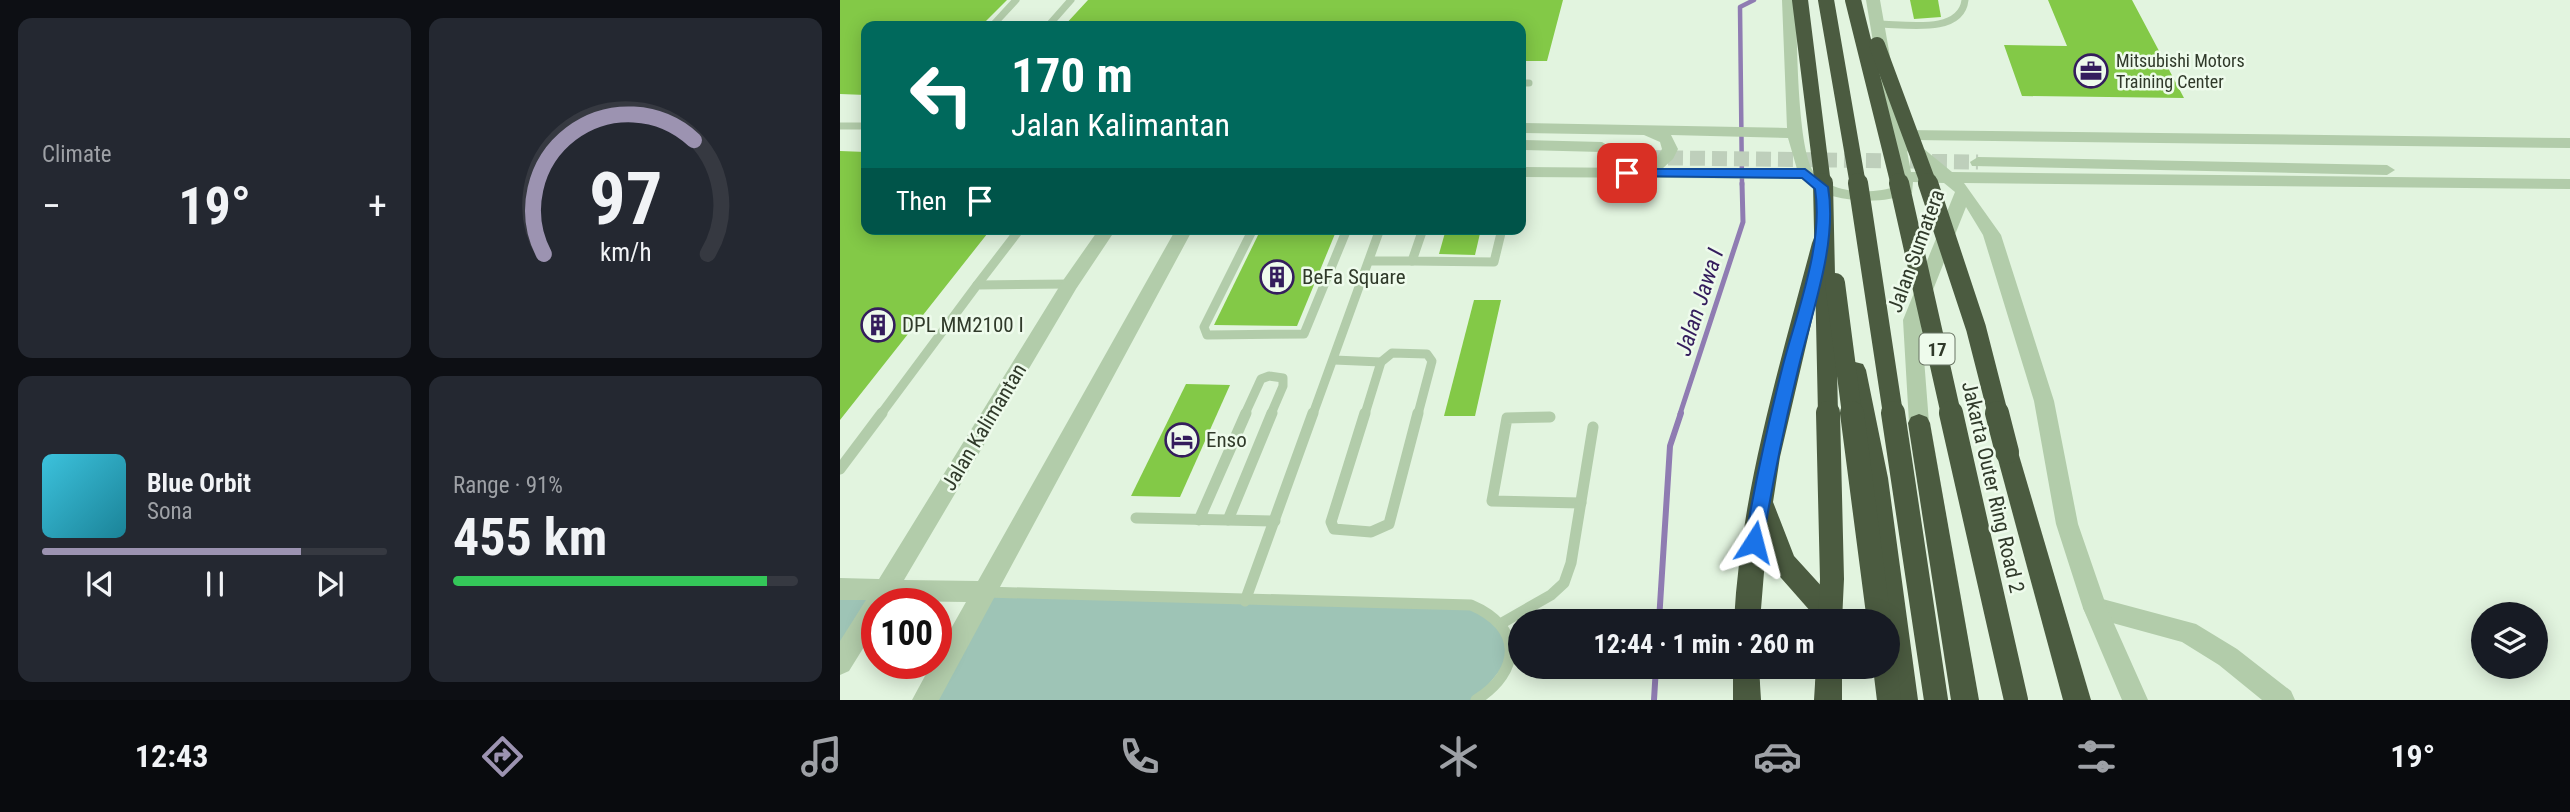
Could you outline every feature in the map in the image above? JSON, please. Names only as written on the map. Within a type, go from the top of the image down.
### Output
[{"type":"highway","points":[[1800,0],[1818,187],[1877,609]]},
{"type":"highway","points":[[1826,0],[1854,156],[1936,700]]},
{"type":"highway","name":"Jakarta Outer Ring Road 2","points":[[1853,0],[1893,158],[2016,700]]},
{"type":"highway","points":[[1860,0],[1933,197],[1972,315],[2007,452],[2077,700]]},
{"type":"highway","points":[[1748,609],[1751,564],[1761,500],[1790,362],[1820,247],[1818,187]]},
{"type":"highway","points":[[1818,187],[1832,579],[1831,609]]},
{"type":"highway","points":[[1835,269],[1876,478],[1904,700]]},
{"type":"highway","points":[[1919,423],[1965,700]]},
{"type":"highway","points":[[1761,500],[1784,563],[1825,609]]},
{"type":"highway","points":[[1746,679],[1747,700]]},
{"type":"highway","points":[[1828,700],[1829,679]]},
{"type":"highway","points":[[1880,679],[1890,700]]},
{"type":"highway","points":[[1887,679],[1890,700]]},
{"type":"street","points":[[1789,0],[1795,133],[1818,187],[1835,269]]},
{"type":"street","points":[[1872,0],[1905,183]]},
{"type":"street","points":[[1526,128],[1795,133]]},
{"type":"street","points":[[1627,173],[1663,163],[1671,148],[1660,135],[1635,129]]},
{"type":"street","points":[[1897,135],[2570,143]]},
{"type":"street","name":"Jalan Sumatera","points":[[1897,135],[1958,184],[1912,320],[1919,423]]},
{"type":"street","points":[[2459,142],[2367,155],[1976,156],[2372,168],[2499,183]]},
{"type":"street","points":[[1526,145],[1602,152],[1526,155]]},
{"type":"street","points":[[1526,172],[1763,174],[1841,195],[1891,196],[1905,183],[2570,184]]},
{"type":"street","points":[[1958,184],[1992,235],[2044,401],[2067,524],[2095,608],[2136,700]]},
{"type":"street","name":"Jalan Kalimantan","points":[[887,588],[1070,284],[1104,235]]},
{"type":"street","points":[[925,700],[1182,235]]},
{"type":"street","points":[[840,589],[861,594]]},
{"type":"street","points":[[952,594],[985,592]]},
{"type":"street","points":[[2095,608],[2187,632],[2228,657],[2282,700]]},
{"type":"street","name":"Jalan Kalimantan","points":[[840,663],[861,629]]},
{"type":"lane","points":[[997,21],[1016,0]]},
{"type":"lane","points":[[1052,21],[1071,0]]},
{"type":"lane","points":[[1878,24],[1948,23],[1964,10],[1965,0]]},
{"type":"lane","points":[[840,126],[861,126]]},
{"type":"lane","points":[[840,468],[1015,235]]},
{"type":"lane","points":[[1250,235],[1204,327],[1207,335],[1304,334],[1345,235]]},
{"type":"lane","points":[[1245,601],[1378,235]]},
{"type":"lane","points":[[1412,261],[1421,235]]},
{"type":"lane","points":[[1369,261],[1456,259],[1494,262],[1501,235]]},
{"type":"lane","points":[[977,285],[1070,284]]},
{"type":"lane","points":[[1396,352],[1427,354],[1432,361],[1389,524],[1374,532],[1334,529],[1331,522],[1381,362],[1388,354],[1396,352]]},
{"type":"lane","points":[[1334,360],[1381,362]]},
{"type":"lane","points":[[1199,520],[1261,379],[1278,376],[1283,378],[1283,386],[1228,520]]},
{"type":"lane","points":[[1550,417],[1507,418],[1492,501],[1581,503]]},
{"type":"lane","points":[[1502,623],[1551,595],[1564,583],[1571,563],[1593,427]]},
{"type":"lane","points":[[1136,518],[1275,521]]},
{"type":"lane","points":[[985,592],[1471,605],[1489,610],[1502,623],[1509,641],[1510,658],[1504,677],[1488,695],[1476,700]]},
{"type":"green space","points":[[840,589],[861,589],[861,629],[840,663]]},
{"type":"green space","points":[[984,592],[1471,605],[1502,623],[1508,660],[1476,700],[925,700],[936,679],[952,679],[952,651]]},
{"type":"building","points":[[840,0],[1007,0],[986,21],[861,21],[861,95],[840,94]]},
{"type":"building","points":[[1088,0],[1563,0],[1547,61],[1526,61],[1526,21],[1069,21]]},
{"type":"building","points":[[1910,0],[1938,0],[1941,17],[1914,19]]},
{"type":"building","name":"Mitsubishi Motors Training Center","points":[[2048,0],[2132,0],[2184,98],[2022,96],[2004,45],[2067,46]]},
{"type":"building","name":"DPL MM2100 I","points":[[840,151],[861,152],[861,235],[986,235],[840,420]]},
{"type":"building","name":"BeFa Square","points":[[1258,235],[1335,235],[1297,326],[1214,325]]},
{"type":"building","points":[[1444,235],[1480,235],[1475,255],[1439,254]]},
{"type":"building","points":[[1474,300],[1501,300],[1475,416],[1444,416]]},
{"type":"building","name":"Enso","points":[[1186,384],[1230,385],[1180,497],[1131,496]]},
{"type":"waterway","name":"Jalan Jawa I","points":[[1742,185],[1740,7],[1754,0]]},
{"type":"waterway","name":"Jalan Jawa I","points":[[1680,414],[1743,222],[1742,183]]},
{"type":"waterway","name":"Jalan Jawa I","points":[[1660,609],[1670,446],[1681,413]]},
{"type":"waterway","name":"Jalan Jawa I","points":[[1654,700],[1655,679]]},
{"type":"tunnel","points":[[1602,157],[1978,162]]},
{"type":"place","name":"Mitsubishi Motors Training Center","points":[[2091,71]]},
{"type":"place","name":"BeFa Square","points":[[1277,277]]},
{"type":"place","name":"DPL MM2100 I","points":[[878,325]]},
{"type":"place","name":"Enso","points":[[1182,440]]},
{"type":"route","points":[[1627,173],[1805,174],[1821,187],[1824,204],[1820,247],[1768,457],[1754,542]]}]
